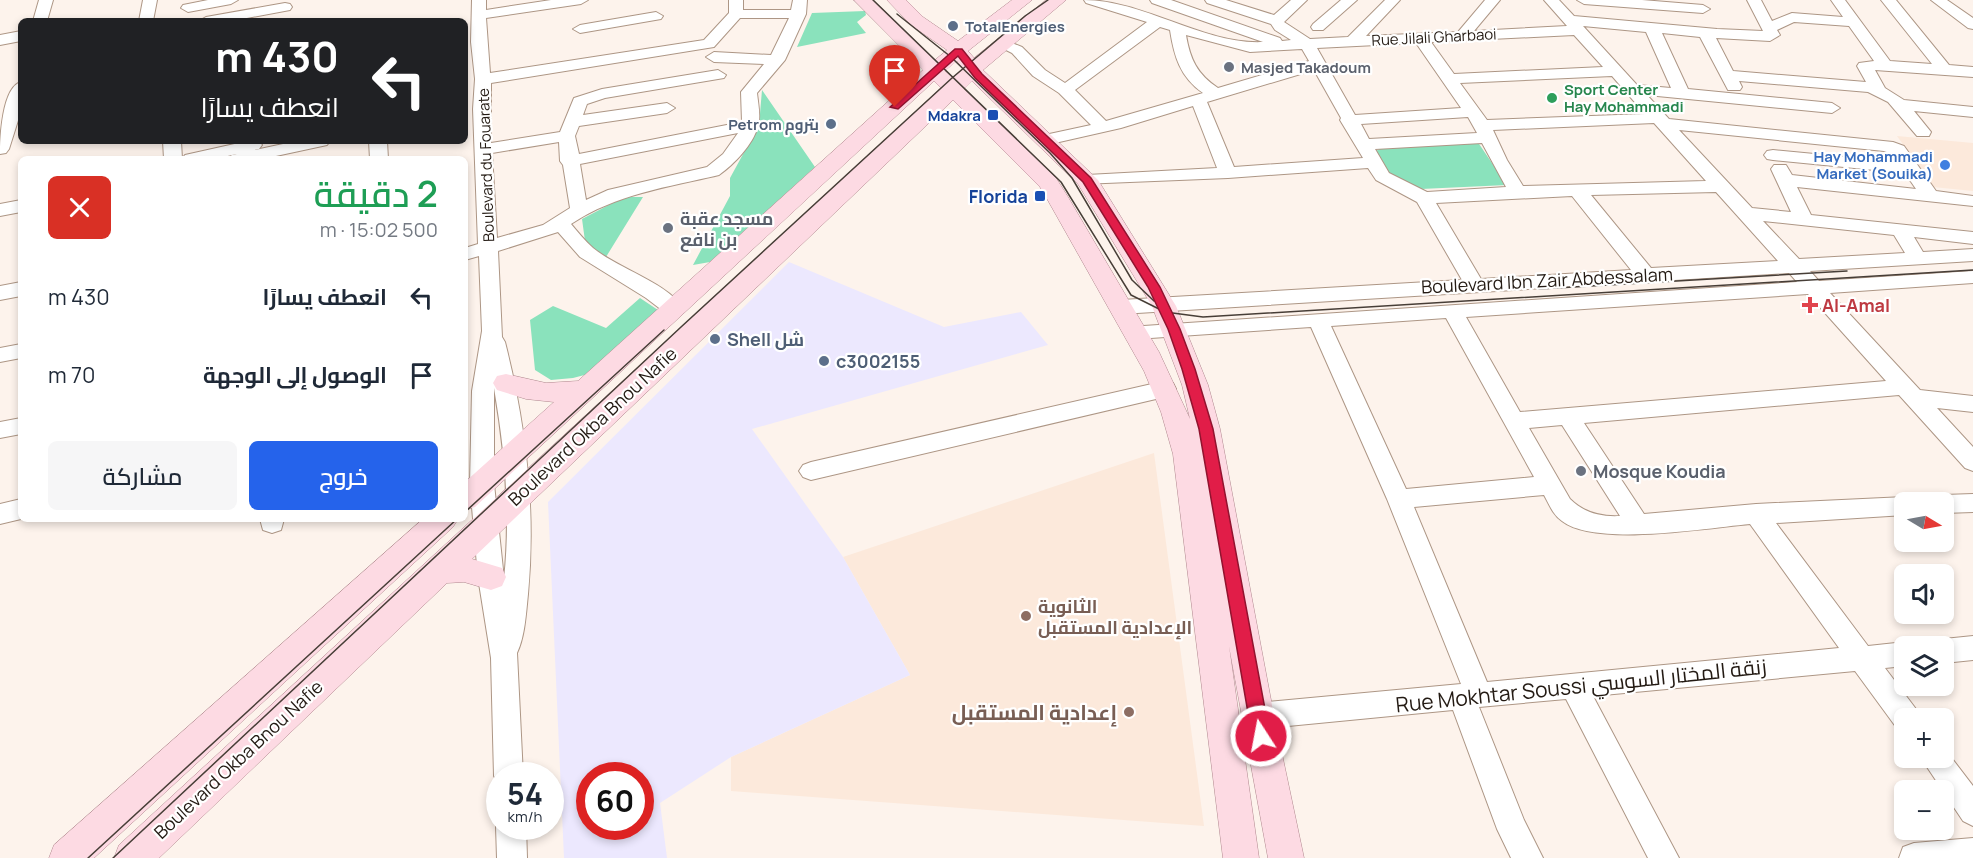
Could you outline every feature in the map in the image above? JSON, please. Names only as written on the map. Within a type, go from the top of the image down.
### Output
[{"type":"main road","points":[[863,0],[933,72],[1048,183],[1072,219],[1128,319],[1180,422],[1187,454],[1241,858]]},
{"type":"main road","points":[[896,0],[917,21],[958,51],[974,70],[1092,187],[1168,316],[1195,385],[1206,429],[1257,716],[1286,858]]},
{"type":"main road","name":"Boulevard Okba Bnou Nafie","points":[[473,492],[933,72],[993,21],[1023,0]]},
{"type":"main road","name":"Boulevard Okba Bnou Nafie","points":[[132,858],[1002,44],[1057,0]]},
{"type":"main road","points":[[932,110],[956,106],[971,109]]},
{"type":"main road","points":[[506,383],[530,391],[555,394],[587,388]]},
{"type":"main road","points":[[67,858],[440,522]]},
{"type":"main road","points":[[438,572],[464,569],[491,577]]},
{"type":"street","points":[[41,18],[46,0]]},
{"type":"street","points":[[147,18],[150,0]]},
{"type":"street","points":[[187,10],[231,0]]},
{"type":"street","points":[[479,8],[581,0]]},
{"type":"street","points":[[651,0],[660,34]]},
{"type":"street","points":[[1136,15],[1157,0],[1298,45]]},
{"type":"street","points":[[1213,0],[1247,5],[1276,21],[1317,64],[1378,169],[1424,198],[1474,284]]},
{"type":"street","points":[[1276,21],[1300,0]]},
{"type":"street","points":[[1318,27],[1350,0]]},
{"type":"street","points":[[1358,0],[1389,4]]},
{"type":"street","points":[[1472,0],[1491,2]]},
{"type":"street","points":[[1551,0],[1973,462]]},
{"type":"street","points":[[1584,0],[1700,5],[1728,75],[1741,100]]},
{"type":"street","points":[[1838,0],[1885,65]]},
{"type":"street","points":[[1888,0],[1944,69]]},
{"type":"street","points":[[1938,0],[1973,25]]},
{"type":"street","name":"Rue Jilali Gharbaoi","points":[[1100,1],[1136,15],[1232,45],[1250,47],[1354,40],[1421,39],[1574,25],[1652,28],[1767,37],[1772,34],[1770,27]]},
{"type":"street","points":[[1462,36],[1491,2]]},
{"type":"street","points":[[1354,40],[1389,4]]},
{"type":"street","points":[[1758,6],[1792,17],[1853,22]]},
{"type":"street","points":[[1758,6],[1770,27],[1792,17]]},
{"type":"street","points":[[468,253],[530,237],[561,224],[579,210],[614,194],[713,171],[725,162],[750,126],[749,92],[777,60],[790,37],[800,7],[736,7],[711,51],[720,79]]},
{"type":"street","name":"Boulevard du Fouarate","points":[[479,8],[472,43],[483,79],[473,106],[484,149],[492,331],[483,391],[473,492],[487,525],[491,577],[504,658],[508,762]]},
{"type":"street","points":[[226,18],[285,9]]},
{"type":"street","points":[[1065,90],[1157,21]]},
{"type":"street","points":[[1177,28],[1186,69],[1198,83],[1216,94]]},
{"type":"street","points":[[1652,28],[1682,94]]},
{"type":"street","points":[[580,29],[660,34],[711,51],[777,60]]},
{"type":"street","points":[[579,210],[569,161],[569,129],[580,101],[599,78],[660,34]]},
{"type":"street","points":[[0,40],[18,37]]},
{"type":"street","points":[[1421,39],[1481,125],[1498,160],[1518,192]]},
{"type":"street","points":[[1002,44],[1017,50],[1040,73],[1065,90],[1103,127]]},
{"type":"street","points":[[1047,140],[1103,127],[1317,64]]},
{"type":"street","points":[[1923,132],[1900,105],[1878,88],[1864,67],[1885,65],[1973,72]]},
{"type":"street","points":[[1449,79],[1616,71]]},
{"type":"street","points":[[1728,75],[1878,88]]},
{"type":"street","points":[[599,78],[602,118]]},
{"type":"street","points":[[483,79],[599,78],[664,94]]},
{"type":"street","points":[[484,149],[569,129],[664,94],[720,79],[749,92]]},
{"type":"street","points":[[1632,89],[1832,108]]},
{"type":"street","points":[[0,96],[18,91]]},
{"type":"street","points":[[664,94],[674,142]]},
{"type":"street","points":[[0,149],[18,96]]},
{"type":"street","points":[[1198,99],[1228,173]]},
{"type":"street","points":[[1900,105],[1973,112]]},
{"type":"street","points":[[1348,120],[1481,125],[1660,120],[1887,146],[1898,150],[1930,196]]},
{"type":"street","points":[[1362,144],[1481,125]]},
{"type":"street","points":[[569,161],[750,126]]},
{"type":"street","points":[[1762,133],[1804,220]]},
{"type":"street","points":[[215,156],[303,144]]},
{"type":"street","points":[[249,156],[279,148]]},
{"type":"street","points":[[1773,155],[1911,168]]},
{"type":"street","points":[[1092,187],[1378,169]]},
{"type":"street","points":[[1092,187],[1228,173],[1278,177]]},
{"type":"street","points":[[1785,180],[1973,201]]},
{"type":"street","points":[[1424,198],[1518,192],[1720,186]]},
{"type":"street","points":[[1577,190],[1646,275]]},
{"type":"street","points":[[0,197],[18,194]]},
{"type":"street","points":[[0,210],[18,207]]},
{"type":"street","points":[[1744,213],[1973,238]]},
{"type":"street","points":[[561,224],[587,253],[674,309]]},
{"type":"street","points":[[1900,230],[1918,259]]},
{"type":"street","points":[[1774,246],[1870,261]]},
{"type":"street","name":"Boulevard Ibn Zair Abdessalam","points":[[1128,319],[1474,284],[1973,255]]},
{"type":"street","name":"Boulevard Ibn Zair Abdessalam","points":[[1128,319],[1168,316],[1318,320],[1812,286],[1972,278]]},
{"type":"street","points":[[1844,322],[1848,300],[1860,284]]},
{"type":"street","points":[[0,293],[18,290]]},
{"type":"street","points":[[1452,311],[1562,506],[1571,515],[1585,522],[1607,525],[1638,524],[1756,514],[1894,507]]},
{"type":"street","points":[[1318,320],[1400,499],[1471,696],[1512,829],[1528,858]]},
{"type":"street","name":"Boulevard du Fouarate","points":[[492,331],[506,383],[518,496],[517,591],[504,658]]},
{"type":"street","points":[[0,355],[18,352]]},
{"type":"street","points":[[811,471],[1165,389]]},
{"type":"street","points":[[1515,422],[1909,392],[1973,404]]},
{"type":"street","points":[[1568,417],[1638,524]]},
{"type":"street","points":[[0,430],[18,427]]},
{"type":"street","points":[[1400,499],[1550,485]]},
{"type":"street","points":[[1954,504],[1973,503]]},
{"type":"street","points":[[0,514],[18,510]]},
{"type":"street","points":[[1756,514],[1899,708]]},
{"type":"street","points":[[1954,650],[1973,648]]},
{"type":"street","name":"Rue Mokhtar Soussi زنقة المختار السوسي","points":[[1257,716],[1894,655]]},
{"type":"street","points":[[1573,685],[1664,858]]},
{"type":"street","points":[[1942,768],[1973,811]]},
{"type":"street","points":[[511,840],[512,858]]},
{"type":"street","points":[[1914,858],[1973,853]]},
{"type":"shaded area","name":"Hay Mohammadi Market (Souika)","points":[[1897,136],[1973,143],[1973,191],[1933,187]]},
{"type":"shaded area","points":[[789,262],[944,327],[1021,312],[1048,345],[752,429],[843,557],[910,675],[731,757],[660,803],[667,858],[564,858],[564,762],[560,762],[548,502]]},
{"type":"shaded area","name":"الثانوية الإعدادية المستقبل","points":[[1154,453],[1204,826],[731,791],[731,757],[910,675],[843,557]]},
{"type":"green space","points":[[865,11],[866,15],[857,22],[866,33],[797,47],[812,13]]},
{"type":"green space","points":[[762,90],[815,167],[710,262],[693,265],[730,196],[730,178],[759,125]]},
{"type":"green space","points":[[1477,141],[1507,185],[1421,189],[1395,184],[1376,151],[1385,146]]},
{"type":"green space","points":[[624,197],[643,197],[606,257],[596,255],[585,241],[582,219]]},
{"type":"green space","points":[[640,298],[661,312],[592,373],[551,380],[535,370],[530,320],[553,306],[606,328]]},
{"type":"tram line","points":[[873,0],[953,77]]},
{"type":"tram line","points":[[963,69],[1025,16],[1048,0]]},
{"type":"tram line","points":[[897,14],[963,69]]},
{"type":"tram line","points":[[953,77],[963,69]]},
{"type":"tram line","points":[[963,69],[1050,153],[1072,178],[1132,280],[1154,301]]},
{"type":"tram line","points":[[113,858],[681,327],[953,77]]},
{"type":"tram line","points":[[953,77],[1061,182],[1131,295],[1165,312],[1203,317],[1973,270]]},
{"type":"tram line","points":[[1539,289],[1847,271]]},
{"type":"tram line","points":[[468,509],[664,330]]},
{"type":"tram line","points":[[88,858],[454,522]]},
{"type":"place","name":"TotalEnergies","points":[[953,26]]},
{"type":"place","name":"Masjed Takadoum","points":[[1229,67]]},
{"type":"place","name":"Sport Center Hay Mohammadi","points":[[1552,98]]},
{"type":"place","name":"Mdakra","points":[[993,115]]},
{"type":"place","name":"Petrom بتروم","points":[[831,124]]},
{"type":"place","name":"Hay Mohammadi Market (Souika)","points":[[1945,165]]},
{"type":"place","name":"Florida","points":[[1040,196]]},
{"type":"place","name":"مسجد عقبة بن نافع","points":[[668,228]]},
{"type":"place","name":"Al-Amal","points":[[1810,305]]},
{"type":"place","name":"Shell شل","points":[[715,339]]},
{"type":"place","name":"c3002155","points":[[824,361]]},
{"type":"place","name":"Mosque Koudia","points":[[1581,471]]},
{"type":"place","name":"الثانوية الإعدادية المستقبل","points":[[1026,616]]},
{"type":"place","name":"إعدادية المستقبل","points":[[1129,712]]},
{"type":"route","points":[[895,107],[958,51],[970,62],[978,76],[1087,180],[1154,287],[1174,329],[1195,385],[1206,429],[1261,736]]}]
